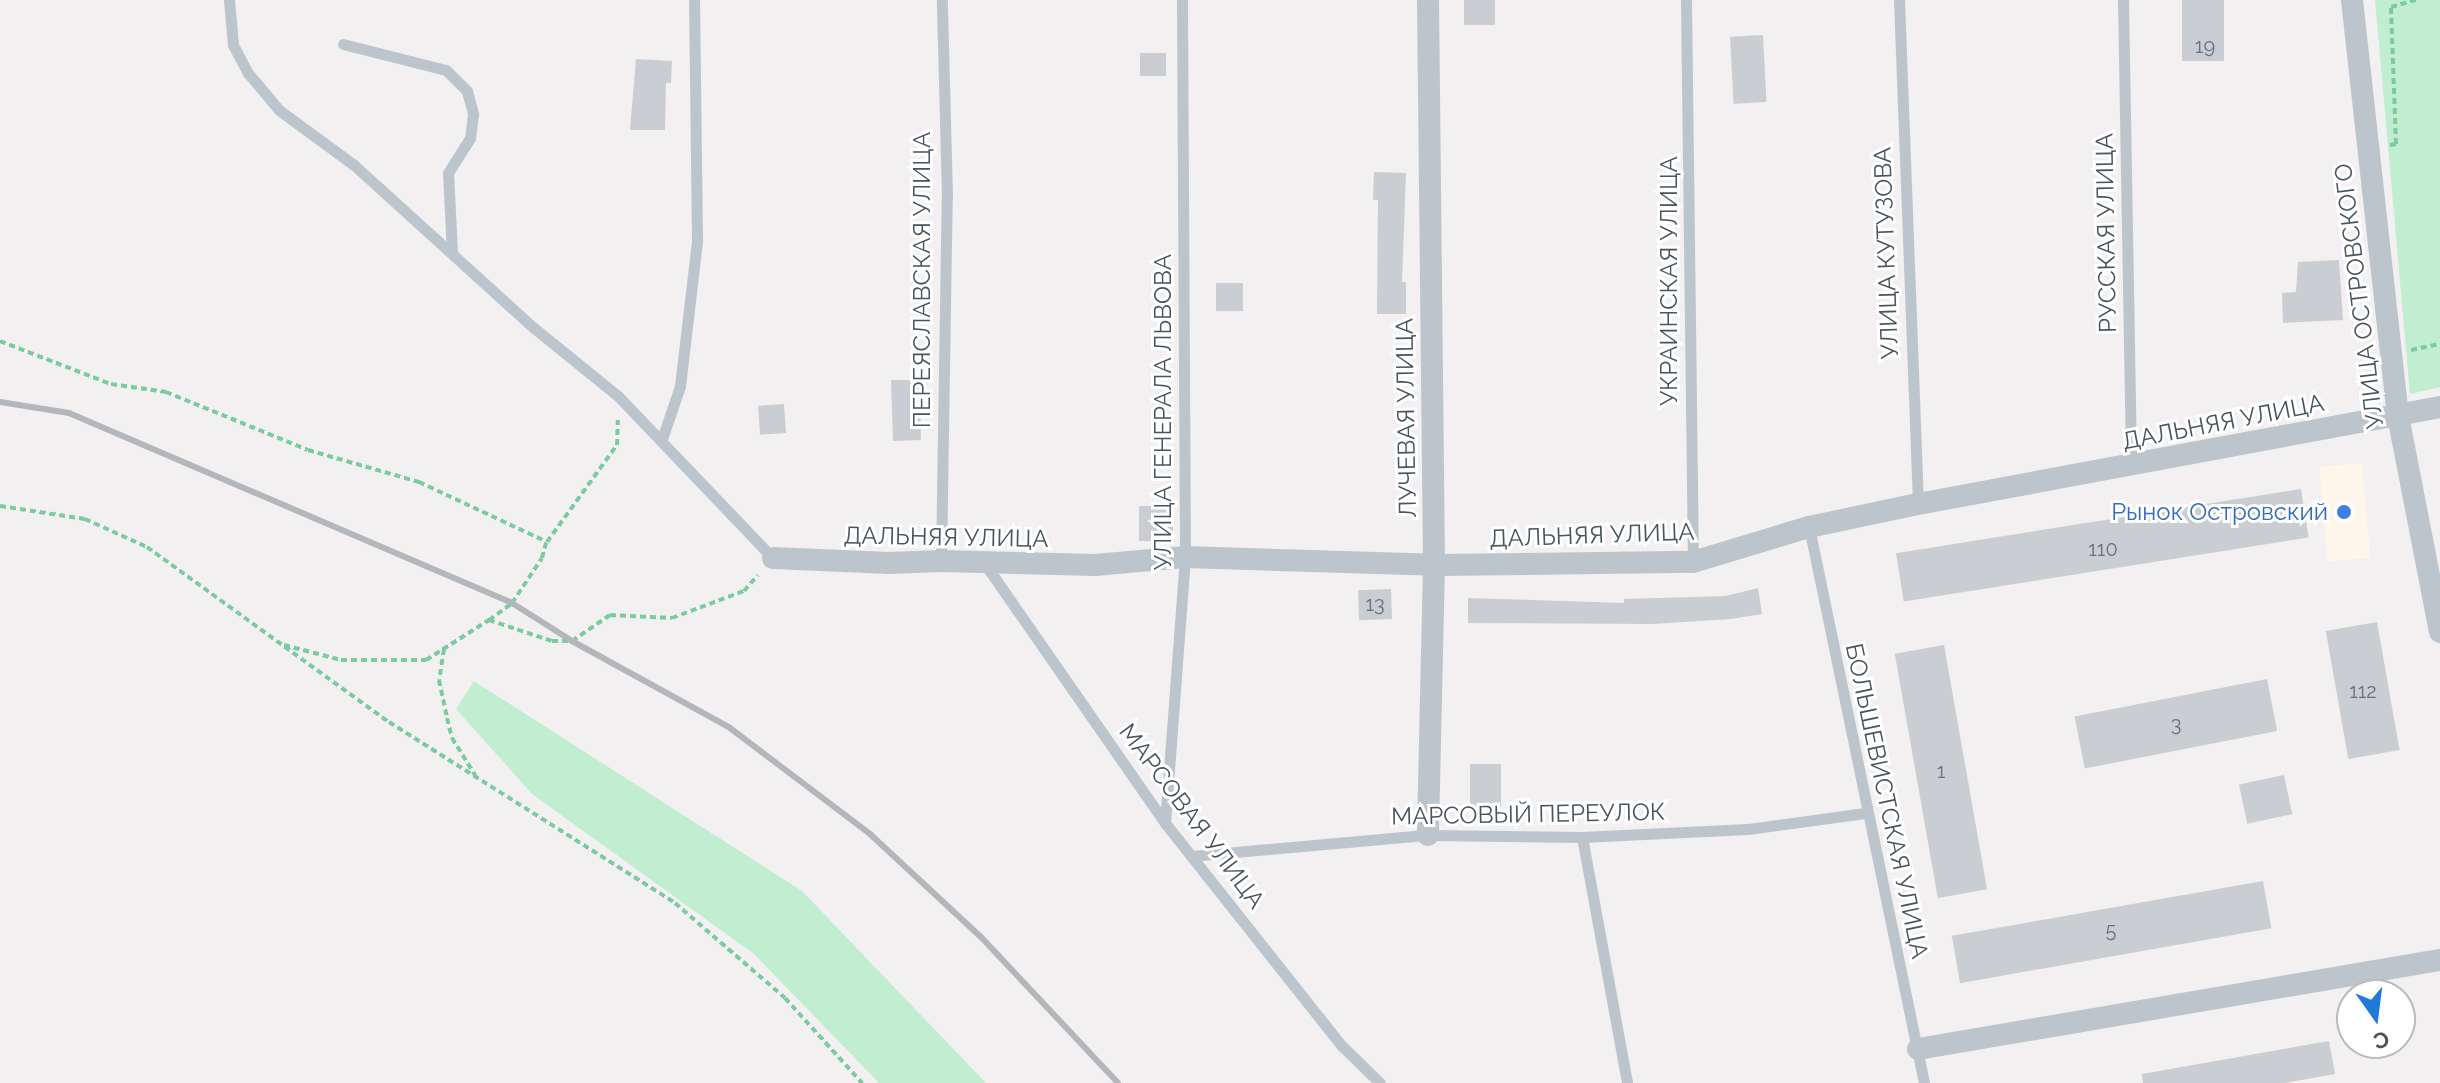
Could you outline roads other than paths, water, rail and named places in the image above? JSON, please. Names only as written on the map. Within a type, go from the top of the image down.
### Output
[{"type":"street","name":"ЛУЧЕВАЯ УЛИЦА","points":[[1428,0],[1434,565],[1428,835]]},
{"type":"street","name":"УЛИЦА ОСТРОВСКОГО","points":[[2352,0],[2398,416],[2440,632]]},
{"type":"street","name":"ДАЛЬНЯЯ УЛИЦА","points":[[773,558],[889,563],[941,561],[1095,565],[1185,557],[1434,565],[1693,562],[1809,527],[1918,504],[2440,407]]},
{"type":"street","points":[[1918,1049],[2440,960]]},
{"type":"lane","points":[[229,0],[233,45],[248,73],[279,110],[354,165],[534,328],[618,396],[773,558]]},
{"type":"lane","points":[[662,439],[680,386],[697,241],[694,0]]},
{"type":"lane","name":"ПЕРЕЯСЛАВСКАЯ УЛИЦА","points":[[941,561],[947,197],[942,0]]},
{"type":"lane","name":"УЛИЦА ГЕНЕРАЛА ЛЬВОВА","points":[[1165,823],[1185,557],[1182,0]]},
{"type":"lane","name":"УКРАИНСКАЯ УЛИЦА","points":[[1686,0],[1693,562]]},
{"type":"lane","name":"УЛИЦА КУТУЗОВА","points":[[1899,0],[1918,504]]},
{"type":"lane","name":"РУССКАЯ УЛИЦА","points":[[2123,0],[2131,466]]},
{"type":"lane","points":[[343,44],[446,70],[467,91],[473,114],[470,138],[448,173],[452,251]]},
{"type":"lane","name":"БОЛЬШЕВИСТСКАЯ УЛИЦА","points":[[1809,527],[1865,813],[1924,1083]]},
{"type":"lane","name":"МАРСОВАЯ УЛИЦА","points":[[985,564],[1165,823],[1342,1046],[1380,1083]]},
{"type":"lane","name":"МАРСОВЫЙ ПЕРЕУЛОК","points":[[1191,856],[1428,835],[1582,837],[1748,829],[1865,813]]},
{"type":"lane","points":[[1582,837],[1627,1083]]},
{"type":"railway","points":[[0,402],[69,413],[512,603],[572,641],[730,728],[870,834],[981,937],[1118,1083]]},
{"type":"place","name":"Рынок Островский","points":[[2344,512]]}]
